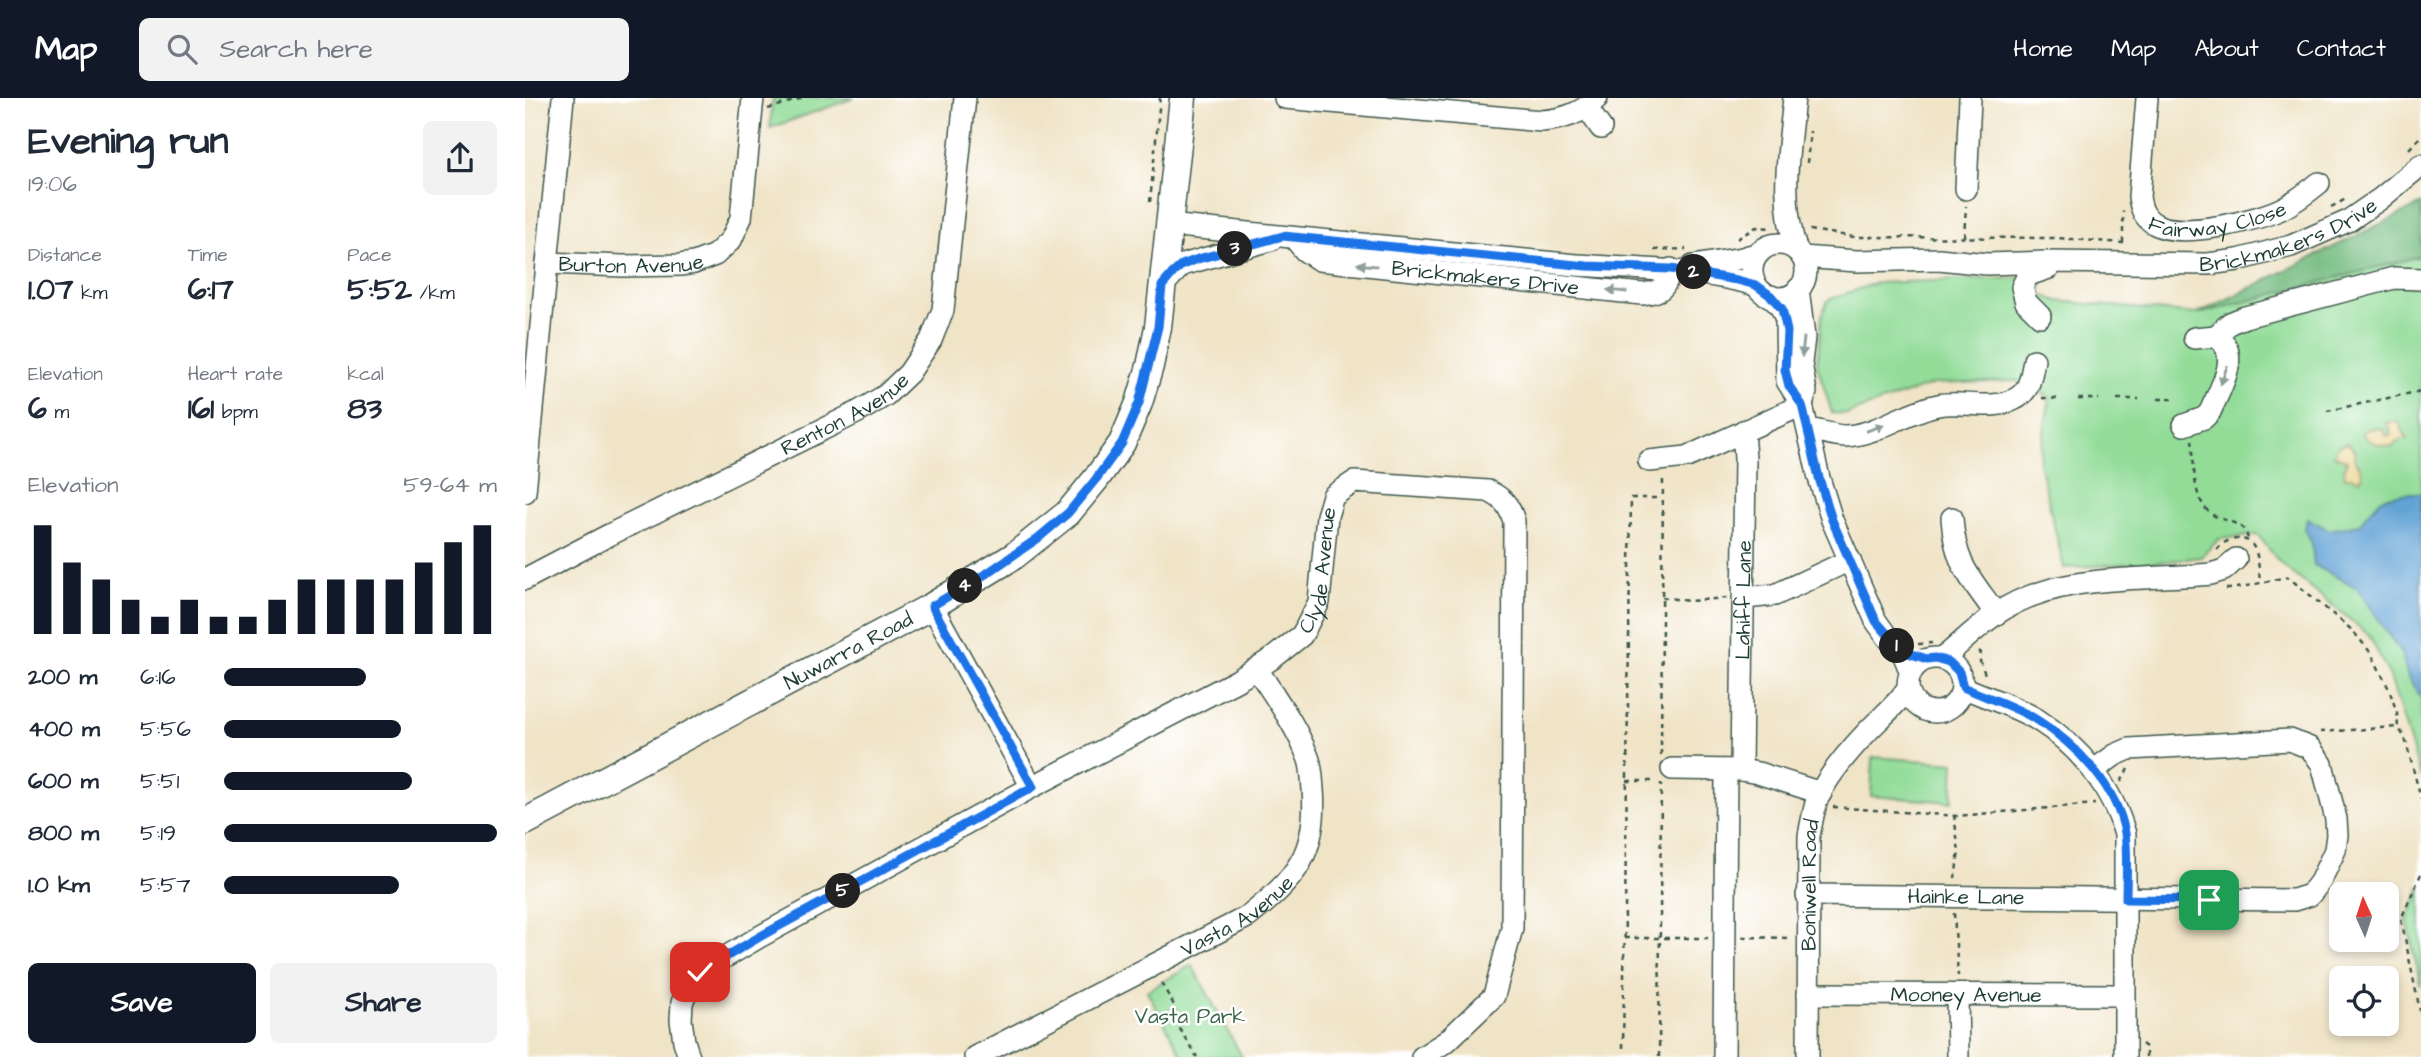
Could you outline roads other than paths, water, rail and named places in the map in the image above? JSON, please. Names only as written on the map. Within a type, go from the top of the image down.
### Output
[{"type":"main road","name":"Nuwarra Road","points":[[525,822],[932,606],[1005,562],[1068,513],[1122,443],[1139,403],[1158,327],[1183,98]]},
{"type":"street","points":[[525,492],[563,98]]},
{"type":"street","name":"Renton Avenue","points":[[527,572],[858,412],[885,395],[909,373],[931,340],[945,299],[965,98]]},
{"type":"street","points":[[1285,98],[1411,103],[1542,121],[1573,115],[1592,103],[1601,128]]},
{"type":"street","points":[[1658,460],[1687,457],[1802,405],[1806,392],[1801,363],[1804,329],[1800,286],[1805,265],[1789,230],[1785,195],[1794,98]]},
{"type":"street","points":[[1966,189],[1970,98]]},
{"type":"street","name":"Fairway Close","points":[[2147,98],[2139,197],[2141,209],[2147,219],[2156,225],[2166,229],[2192,229],[2255,219],[2281,209],[2319,183]]},
{"type":"street","name":"Burton Avenue","points":[[547,263],[680,265],[715,255],[731,240],[741,218],[752,105]]},
{"type":"street","name":"Brickmakers Drive","points":[[1939,259],[1985,250],[2051,249],[2137,254],[2208,264],[2264,255],[2348,221],[2380,200],[2414,158]]},
{"type":"street","points":[[1785,195],[1752,268],[1763,291],[1782,309],[1786,320],[1787,380],[1802,405],[1832,520],[1876,621],[1955,666],[1963,683],[2035,719],[2059,736],[2115,788],[2125,835],[2125,1057]]},
{"type":"street","name":"Brickmakers Drive","points":[[1168,225],[1587,266],[1671,269],[1737,280],[1763,291]]},
{"type":"street","points":[[1162,286],[1182,265],[1288,237]]},
{"type":"street","points":[[1762,250],[1781,244],[1799,254]]},
{"type":"street","name":"Brickmakers Drive","points":[[1671,269],[1728,261],[1762,250]]},
{"type":"street","name":"Brickmakers Drive","points":[[1799,254],[1857,261],[1939,259],[1987,264],[2079,264],[2137,254]]},
{"type":"street","name":"Brickmakers Drive","points":[[1800,286],[1857,261]]},
{"type":"street","points":[[1987,264],[2001,274],[2021,308],[2040,316],[2023,295],[2023,280],[2028,275],[2044,269],[2079,264]]},
{"type":"street","points":[[2194,338],[2216,336],[2230,323],[2245,317],[2394,278],[2421,279]]},
{"type":"street","points":[[1763,291],[1786,297],[1800,286]]},
{"type":"street","points":[[2188,431],[2210,412],[2231,358],[2227,345],[2216,336]]},
{"type":"street","points":[[1809,429],[1844,436],[1863,433],[1941,404],[1980,405],[2013,400],[2029,386],[2033,360]]},
{"type":"street","name":"Lahiff Lane","points":[[1724,1057],[1734,770],[1744,598],[1743,431]]},
{"type":"street","name":"Clyde Avenue","points":[[689,1057],[681,1020],[682,1003],[688,987],[700,972],[1033,787],[1257,669],[1302,635],[1319,602],[1327,516],[1333,496],[1354,482],[1488,491],[1502,498],[1514,521],[1512,928],[1494,996],[1447,1041],[1422,1057]]},
{"type":"street","points":[[1952,517],[1954,543],[1983,629],[1958,701],[1940,713],[1925,711],[1913,702],[1909,681],[1925,651],[1983,629],[2055,587],[2211,574],[2224,570],[2236,559]]},
{"type":"street","points":[[1744,598],[1775,595],[1850,560]]},
{"type":"street","points":[[932,606],[1033,787]]},
{"type":"street","name":"Vasta Avenue","points":[[975,1057],[1249,916],[1282,889],[1305,856],[1314,813],[1310,760],[1299,736],[1257,669]]},
{"type":"street","name":"Boniwell Road","points":[[1808,1057],[1809,836],[1818,799],[1847,755],[1899,702],[1909,681]]},
{"type":"street","points":[[1953,706],[2004,705]]},
{"type":"street","name":"Boniwell Road","points":[[1868,731],[1898,718],[1925,711]]},
{"type":"street","name":"Hainke Lane","points":[[1807,895],[2294,900],[2310,895],[2328,867],[2335,850],[2336,819],[2322,764],[2310,748],[2290,740],[2143,747],[2124,751],[2094,770]]},
{"type":"street","points":[[1664,768],[1758,773],[1818,799]]},
{"type":"street","points":[[1957,988],[1958,1057]]},
{"type":"street","name":"Mooney Avenue","points":[[1808,994],[1957,988],[2124,995]]},
{"type":"water","points":[[2421,493],[2421,698],[2408,677],[2402,655],[2358,588],[2314,565],[2312,543],[2305,530],[2307,518],[2329,530],[2360,524],[2379,501],[2392,495]]},
{"type":"park label","name":"Vasta Park","points":[[1190,1016]]}]
